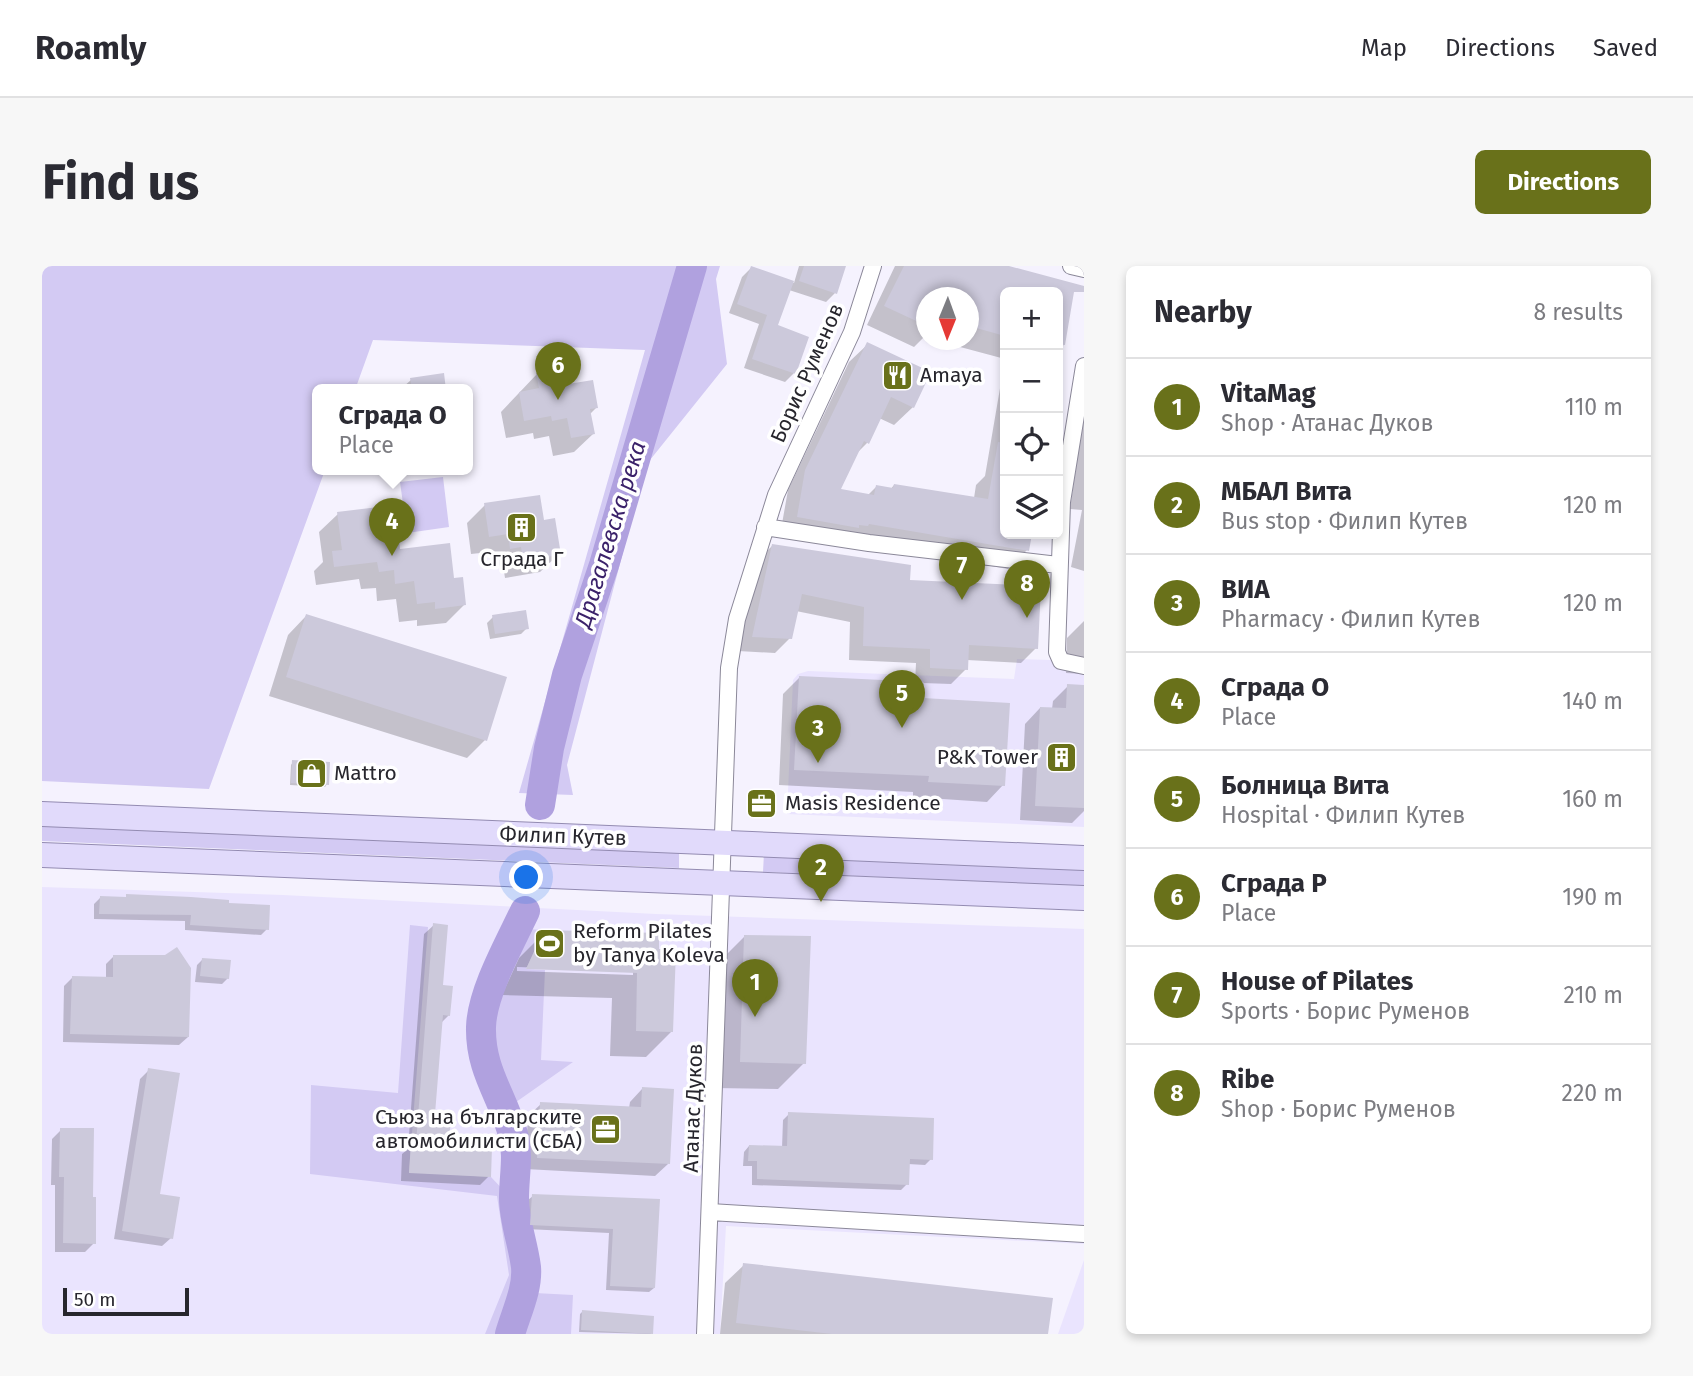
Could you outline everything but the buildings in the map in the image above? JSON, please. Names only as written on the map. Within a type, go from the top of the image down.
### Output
[{"type":"main road","name":"Филип Кутев","points":[[42,814],[1084,858]]},
{"type":"main road","name":"Филип Кутев","points":[[42,855],[1084,898]]},
{"type":"street","name":"Борис Руменов","points":[[724,843],[729,668],[737,619],[776,495],[852,332],[873,266]]},
{"type":"street","points":[[1071,266],[1084,269]]},
{"type":"street","points":[[1084,366],[1062,502],[1057,652],[1061,661],[1084,666]]},
{"type":"street","points":[[765,527],[869,543],[1058,565]]},
{"type":"street","name":"Атанас Дуков","points":[[705,1334],[724,843]]},
{"type":"street","points":[[710,1212],[1084,1234]]},
{"type":"street","points":[[705,1334],[712,1334]]},
{"type":"shaded area","points":[[42,266],[720,266],[716,279],[727,364],[646,465],[567,765],[573,795],[519,793],[645,350],[373,340],[357,384],[312,384],[312,475],[323,475],[209,789],[42,781]]},
{"type":"shaded area","points":[[443,477],[449,527],[407,533],[400,482]]},
{"type":"shaded area","points":[[1017,659],[1084,661],[1084,827],[787,814],[793,680],[798,674],[808,671],[1014,679]]},
{"type":"shaded area","points":[[42,821],[679,849],[679,868],[42,841]]},
{"type":"shaded area","points":[[764,853],[1084,867],[1084,886],[763,872]]},
{"type":"shaded area","points":[[42,887],[283,895],[656,914],[1084,929],[1084,1244],[726,1226],[720,1334],[42,1334]]},
{"type":"shaded area","points":[[410,925],[428,927],[409,1172],[491,1177],[508,1195],[521,1274],[504,1334],[485,1334],[509,1275],[497,1196],[310,1174],[311,1085],[398,1093]]},
{"type":"shaded area","points":[[525,929],[544,930],[526,969],[545,970],[541,1060],[573,1062],[509,1107],[497,1081],[487,1037],[495,996]]},
{"type":"shaded area","points":[[1084,1260],[1084,1334],[1058,1334]]},
{"type":"shaded area","points":[[535,1293],[573,1295],[571,1334],[521,1334]]},
{"type":"waterway","name":"Драгалевска река","points":[[540,805],[549,748],[567,675],[604,565],[692,266]]},
{"type":"waterway","name":"Драгалевска река","points":[[510,1334],[526,1275],[514,1207],[516,1150],[513,1134],[484,1056],[481,1027],[491,983],[525,911]]},
{"type":"place","name":"Amaya","points":[[897,375]]},
{"type":"place","name":"Сграда Р","points":[[558,400]]},
{"type":"place","name":"Сграда Г","points":[[522,527]]},
{"type":"place","name":"Сграда О","points":[[392,556]]},
{"type":"place","name":"House of Pilates","points":[[962,600]]},
{"type":"place","name":"Ribe","points":[[1027,618]]},
{"type":"place","name":"Болница Вита","points":[[902,728]]},
{"type":"place","name":"P&K Tower","points":[[1061,757]]},
{"type":"place","name":"ВИА","points":[[818,763]]},
{"type":"place","name":"Mattro","points":[[311,773]]},
{"type":"place","name":"Masis Residence","points":[[762,803]]},
{"type":"place","name":"МБАЛ Вита","points":[[821,902]]},
{"type":"place","name":"Reform Pilates by Tanya Koleva","points":[[550,943]]},
{"type":"place","name":"VitaMag","points":[[755,1017]]},
{"type":"place","name":"Съюз на българските автомобилисти (СБА)","points":[[605,1129]]}]
